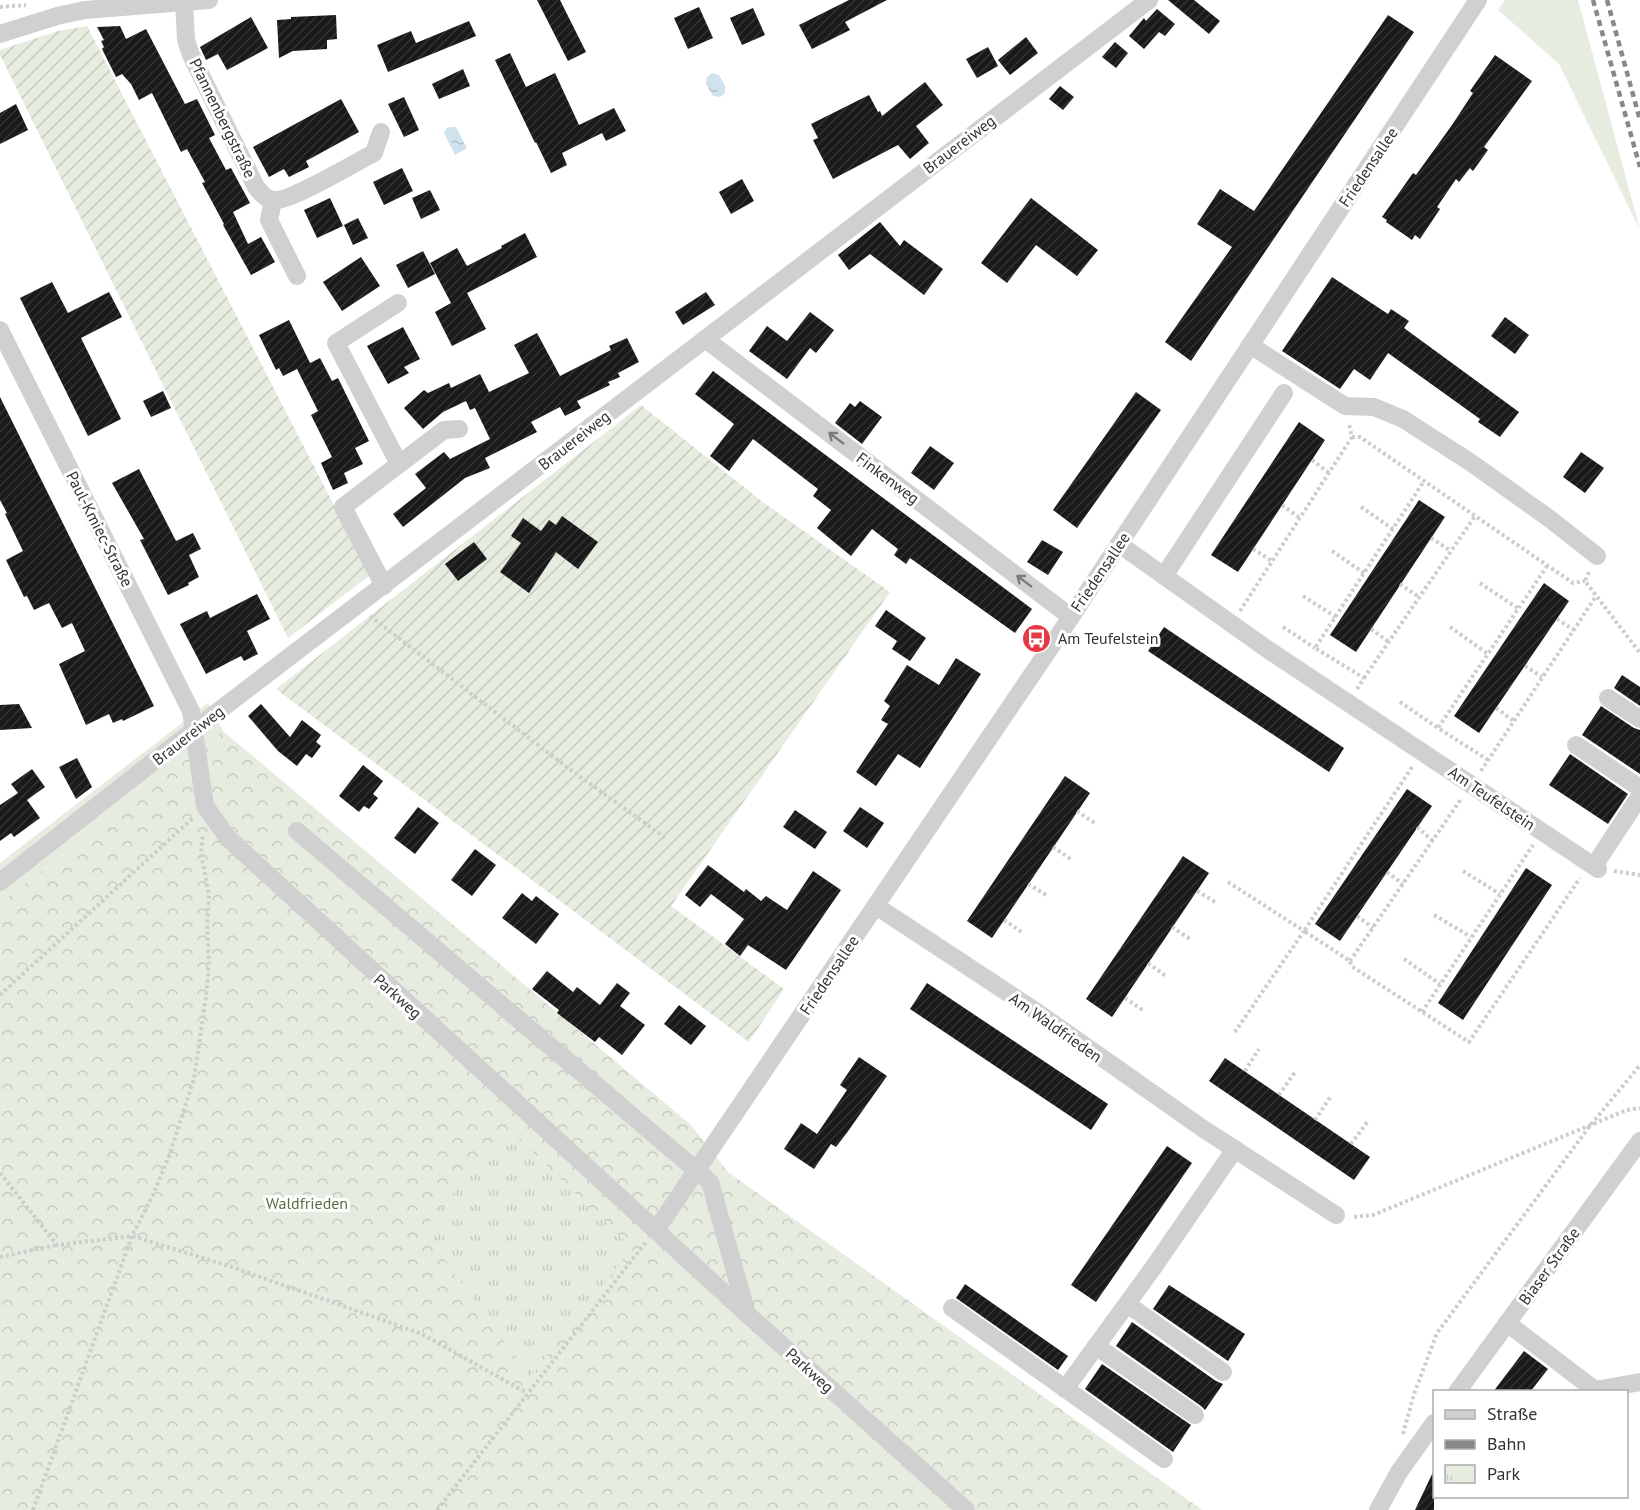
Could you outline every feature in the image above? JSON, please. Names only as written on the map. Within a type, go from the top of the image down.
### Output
[{"type":"street","points":[[0,34],[57,16],[85,10],[209,0]]},
{"type":"street","name":"Brauereiweg","points":[[0,882],[195,729],[1149,0]]},
{"type":"street","name":"Friedensallee","points":[[697,1171],[1071,617],[1478,0]]},
{"type":"street","name":"Pfannenbergstraße","points":[[184,2],[186,40],[191,55],[256,187],[265,197],[273,201]]},
{"type":"street","points":[[297,276],[269,220],[273,201],[291,196],[374,153],[381,132]]},
{"type":"street","points":[[398,303],[336,343],[399,464]]},
{"type":"street","name":"Paul-Kmiec-Straße","points":[[0,330],[191,711],[195,729]]},
{"type":"street","name":"Finkenweg","points":[[705,339],[1071,617]]},
{"type":"street","points":[[1250,345],[1345,406],[1374,407],[1403,419],[1488,475],[1597,556]]},
{"type":"street","points":[[1164,576],[1284,393]]},
{"type":"street","points":[[384,586],[343,507],[444,430],[459,429]]},
{"type":"street","name":"Am Teufelstein","points":[[1119,544],[1232,624],[1594,866]]},
{"type":"street","points":[[1608,698],[1640,719]]},
{"type":"street","name":"Parkweg","points":[[195,729],[205,806],[228,838],[747,1314],[966,1510]]},
{"type":"street","points":[[1576,745],[1640,788]]},
{"type":"street","points":[[1594,866],[1640,796]]},
{"type":"street","points":[[297,831],[710,1182],[747,1314]]},
{"type":"street","name":"Am Waldfrieden","points":[[876,906],[1034,1010],[1235,1149],[1345,1216]]},
{"type":"street","name":"Biaser Straße","points":[[1458,1390],[1640,1141]]},
{"type":"street","points":[[1065,1389],[1235,1149]]},
{"type":"street","points":[[656,1230],[697,1171]]},
{"type":"street","points":[[1127,1304],[1223,1372]]},
{"type":"street","points":[[952,1308],[1164,1459]]},
{"type":"street","points":[[1507,1323],[1595,1390],[1640,1382]]},
{"type":"street","points":[[1096,1346],[1195,1415]]},
{"type":"street","points":[[1378,1510],[1399,1472],[1433,1424]]},
{"type":"path","points":[[19,6],[20,0]]},
{"type":"path","points":[[1232,624],[1352,437],[1345,406]]},
{"type":"path","points":[[1352,437],[1360,437],[1573,583],[1585,581]]},
{"type":"path","points":[[1312,460],[1329,472]]},
{"type":"path","points":[[1316,648],[1424,481]]},
{"type":"path","points":[[1282,505],[1300,518]]},
{"type":"path","points":[[1361,507],[1393,529]]},
{"type":"path","points":[[1349,703],[1475,516]]},
{"type":"path","points":[[1431,538],[1451,551]]},
{"type":"path","points":[[1253,549],[1272,561]]},
{"type":"path","points":[[1332,551],[1364,573]]},
{"type":"path","points":[[1585,581],[1597,556]]},
{"type":"path","points":[[1438,729],[1548,566]]},
{"type":"path","points":[[1585,581],[1640,653]]},
{"type":"path","points":[[1480,583],[1519,609]]},
{"type":"path","points":[[1400,584],[1419,597]]},
{"type":"path","points":[[1303,596],[1336,617]]},
{"type":"path","points":[[1350,961],[1472,784],[1596,596]]},
{"type":"path","points":[[358,606],[441,672],[667,839]]},
{"type":"path","points":[[1557,619],[1574,630]]},
{"type":"path","points":[[1282,627],[1364,678]]},
{"type":"path","points":[[1450,627],[1488,654]]},
{"type":"path","points":[[1371,629],[1389,642]]},
{"type":"path","points":[[1525,666],[1542,677]]},
{"type":"path","points":[[1400,702],[1488,760]]},
{"type":"path","points":[[1496,708],[1514,721]]},
{"type":"path","points":[[1235,1032],[1304,932],[1422,751]]},
{"type":"path","points":[[0,995],[205,806]]},
{"type":"path","points":[[33,1510],[132,1236],[153,1195],[169,1156],[194,1079],[209,960],[207,925],[210,894],[201,853],[205,806]]},
{"type":"path","points":[[1077,811],[1096,824]]},
{"type":"path","points":[[1417,827],[1433,841]]},
{"type":"path","points":[[1422,1012],[1542,831]]},
{"type":"path","points":[[1053,848],[1072,860]]},
{"type":"path","points":[[1228,882],[1350,961],[1351,966],[1469,1042],[1594,866],[1640,875]]},
{"type":"path","points":[[1463,871],[1500,894]]},
{"type":"path","points":[[1387,872],[1403,884]]},
{"type":"path","points":[[1028,884],[1048,896]]},
{"type":"path","points":[[1197,891],[1215,902]]},
{"type":"path","points":[[1434,915],[1471,937]]},
{"type":"path","points":[[1357,916],[1373,928]]},
{"type":"path","points":[[1004,920],[1023,933]]},
{"type":"path","points":[[1172,927],[1190,939]]},
{"type":"path","points":[[1404,959],[1440,984]]},
{"type":"path","points":[[1148,963],[1166,976]]},
{"type":"path","points":[[1125,998],[1144,1011]]},
{"type":"path","points":[[1245,1071],[1259,1049]]},
{"type":"path","points":[[1401,1442],[1414,1394],[1437,1333],[1589,1127],[1640,1065]]},
{"type":"path","points":[[1280,1095],[1295,1072]]},
{"type":"path","points":[[1315,1120],[1331,1096]]},
{"type":"path","points":[[1345,1216],[1373,1215],[1627,1110],[1640,1108]]},
{"type":"path","points":[[1351,1144],[1368,1121]]},
{"type":"path","points":[[0,1173],[57,1245]]},
{"type":"path","points":[[437,1510],[656,1230]]},
{"type":"path","points":[[0,1257],[57,1245],[132,1236],[232,1267],[422,1334],[526,1394]]},
{"type":"green space","points":[[1505,0],[1578,0],[1640,230],[1559,64],[1498,10]]},
{"type":"green space","points":[[87,26],[370,575],[288,638],[0,55],[0,50],[58,31]]},
{"type":"green space","points":[[641,405],[764,503],[890,592],[671,906],[784,989],[749,1042],[276,689]]},
{"type":"green space","points":[[208,703],[223,731],[0,903],[0,863]]},
{"type":"green space","name":"Waldfrieden","points":[[223,731],[691,1125],[728,1172],[1202,1510],[0,1510],[0,903]]},
{"type":"green space","points":[[511,1131],[632,1248],[530,1377],[422,1229]]},
{"type":"water","points":[[712,73],[719,75],[725,86],[725,93],[720,97],[713,96],[706,84],[707,77]]},
{"type":"water","points":[[456,127],[467,148],[455,155],[444,133],[447,128]]},
{"type":"building","points":[[537,0],[560,0],[586,52],[568,61]]},
{"type":"building","points":[[849,0],[887,0],[845,22],[850,30],[812,49],[799,25]]},
{"type":"building","points":[[1168,0],[1194,0],[1220,21],[1209,34]]},
{"type":"building","points":[[699,7],[713,38],[688,49],[674,18]]},
{"type":"building","points":[[753,8],[765,35],[742,45],[730,18]]},
{"type":"building","points":[[1157,9],[1175,24],[1165,36],[1159,32],[1144,49],[1129,36],[1144,18],[1146,21]]},
{"type":"building","points":[[336,15],[337,39],[327,40],[327,49],[293,51],[279,58],[277,20],[291,19],[291,17]]},
{"type":"building","points":[[1388,15],[1414,32],[1191,361],[1165,342],[1232,247],[1197,224],[1220,189],[1254,211]]},
{"type":"building","points":[[251,17],[268,48],[227,70],[218,54],[206,60],[200,47]]},
{"type":"building","points":[[469,21],[476,36],[388,72],[377,45],[411,31],[416,43]]},
{"type":"building","points":[[120,26],[126,39],[146,29],[185,104],[197,99],[215,135],[209,138],[226,170],[231,168],[250,203],[233,212],[248,244],[261,237],[275,262],[251,275],[202,183],[205,182],[187,149],[181,152],[152,93],[139,100],[131,84],[122,74],[116,77],[102,49],[104,47],[101,41],[104,40],[97,27]]},
{"type":"building","points":[[1026,37],[1038,53],[1010,75],[998,60]]},
{"type":"building","points":[[1115,42],[1128,53],[1116,68],[1102,57]]},
{"type":"building","points":[[988,47],[998,66],[977,78],[966,59]]},
{"type":"building","points":[[510,53],[526,87],[555,73],[579,125],[614,108],[626,131],[606,141],[602,133],[562,153],[567,165],[551,173],[495,60]]},
{"type":"building","points":[[1495,55],[1532,81],[1484,147],[1488,150],[1473,171],[1470,168],[1459,182],[1456,179],[1437,207],[1440,209],[1420,239],[1415,235],[1412,240],[1382,217],[1413,173],[1416,175],[1452,125],[1473,93],[1470,91]]},
{"type":"building","points":[[463,69],[470,86],[439,99],[432,84]]},
{"type":"building","points":[[925,82],[943,105],[916,126],[929,143],[910,159],[898,145],[833,179],[813,140],[818,138],[811,124],[869,95],[882,116]]},
{"type":"building","points":[[1060,86],[1074,97],[1063,110],[1049,99]]},
{"type":"building","points":[[404,97],[419,130],[404,137],[388,104]]},
{"type":"building","points":[[341,99],[359,132],[306,161],[309,167],[289,177],[284,169],[269,177],[253,147]]},
{"type":"building","points":[[16,104],[28,130],[0,144],[0,113]]},
{"type":"building","points":[[402,168],[413,191],[384,205],[373,182]]},
{"type":"building","points":[[742,179],[754,201],[731,214],[719,192]]},
{"type":"building","points":[[430,190],[440,210],[421,219],[412,198]]},
{"type":"building","points":[[330,198],[343,226],[317,238],[304,210]]},
{"type":"building","points":[[1031,198],[1098,250],[1077,276],[1036,245],[1007,283],[981,263]]},
{"type":"building","points":[[358,218],[368,238],[353,245],[344,225]]},
{"type":"building","points":[[880,222],[900,246],[904,240],[943,269],[924,295],[870,254],[849,270],[838,255]]},
{"type":"building","points":[[525,233],[537,257],[467,293],[486,329],[452,346],[435,312],[451,303],[430,263],[457,248],[467,266]]},
{"type":"building","points":[[423,251],[435,274],[408,288],[396,265]]},
{"type":"building","points":[[361,257],[380,286],[342,311],[323,282]]},
{"type":"building","points":[[1332,277],[1388,314],[1391,309],[1409,321],[1404,328],[1519,412],[1500,437],[1478,422],[1480,419],[1388,353],[1370,380],[1354,369],[1340,389],[1282,351]]},
{"type":"building","points":[[52,282],[68,313],[109,292],[122,317],[81,338],[121,419],[88,436],[20,298]]},
{"type":"building","points":[[706,292],[715,305],[683,325],[675,312]]},
{"type":"building","points":[[810,312],[834,330],[816,353],[810,348],[787,379],[749,351],[767,326],[787,341]]},
{"type":"building","points":[[1505,317],[1529,335],[1515,354],[1491,336]]},
{"type":"building","points":[[289,320],[310,363],[320,358],[332,381],[338,378],[369,441],[355,448],[363,464],[344,473],[348,483],[333,490],[321,463],[332,457],[311,415],[318,411],[297,369],[283,376],[279,368],[276,370],[259,335]]},
{"type":"building","points":[[403,327],[420,359],[404,367],[409,373],[388,384],[367,346]]},
{"type":"building","points":[[537,333],[560,376],[611,350],[609,346],[627,338],[639,362],[618,373],[620,377],[608,382],[610,385],[577,401],[581,408],[565,416],[560,407],[531,422],[537,432],[485,458],[490,468],[465,478],[403,527],[393,514],[426,488],[415,474],[444,452],[450,459],[490,439],[475,408],[470,410],[466,401],[443,412],[423,429],[404,408],[424,390],[428,393],[449,383],[451,388],[480,374],[489,392],[529,373],[514,345]]},
{"type":"building","points":[[713,371],[1032,609],[1015,633],[910,558],[906,564],[894,555],[898,549],[872,529],[851,556],[817,528],[831,510],[813,496],[818,489],[753,439],[729,471],[710,456],[734,424],[695,394]]},
{"type":"building","points":[[163,391],[171,408],[151,417],[143,401]]},
{"type":"building","points":[[1136,392],[1161,410],[1077,528],[1053,510]]},
{"type":"building","points":[[0,397],[154,706],[123,721],[122,719],[113,723],[109,714],[86,725],[59,664],[85,651],[72,623],[62,628],[49,603],[34,610],[27,596],[24,597],[6,560],[23,551],[0,500]]},
{"type":"building","points":[[860,401],[882,417],[862,444],[835,423],[850,403],[855,407]]},
{"type":"building","points":[[1299,422],[1325,440],[1238,572],[1211,555]]},
{"type":"building","points":[[930,446],[954,463],[934,490],[911,473]]},
{"type":"building","points":[[1581,452],[1604,468],[1585,493],[1563,477]]},
{"type":"building","points":[[139,469],[176,541],[193,533],[201,549],[189,555],[199,577],[188,583],[189,585],[168,595],[140,540],[144,539],[112,483]]},
{"type":"building","points":[[1419,500],[1445,517],[1356,652],[1330,635]]},
{"type":"building","points":[[562,516],[598,542],[578,569],[556,552],[529,593],[500,572],[521,543],[511,536],[523,518],[541,531],[549,520],[556,525]]},
{"type":"building","points":[[1042,540],[1063,552],[1048,575],[1027,562]]},
{"type":"building","points":[[474,542],[487,559],[458,581],[445,564]]},
{"type":"building","points":[[1544,583],[1569,601],[1479,733],[1454,716]]},
{"type":"building","points":[[257,594],[270,619],[247,631],[258,654],[244,661],[241,656],[206,674],[180,624],[207,611],[210,618]]},
{"type":"building","points":[[886,610],[926,638],[910,661],[892,649],[897,641],[875,626]]},
{"type":"building","points":[[1164,627],[1344,748],[1329,772],[1148,651]]},
{"type":"building","points":[[956,658],[981,674],[920,768],[898,754],[876,786],[856,772],[888,724],[881,720],[890,706],[884,701],[907,665],[939,685]]},
{"type":"building","points":[[1622,675],[1640,687],[1640,706],[1614,688]]},
{"type":"building","points":[[19,704],[32,728],[0,730],[0,705]]},
{"type":"building","points":[[261,704],[290,737],[302,720],[321,735],[316,742],[321,746],[312,758],[306,754],[297,766],[278,751],[248,716]]},
{"type":"building","points":[[1601,706],[1640,730],[1640,774],[1582,735]]},
{"type":"building","points":[[1570,754],[1628,794],[1608,824],[1549,785]]},
{"type":"building","points":[[77,758],[92,787],[76,799],[59,767]]},
{"type":"building","points":[[363,765],[383,781],[373,794],[378,798],[369,809],[364,806],[359,812],[339,796]]},
{"type":"building","points":[[32,769],[45,787],[27,800],[40,818],[14,837],[11,833],[0,841],[0,805],[18,793],[11,784]]},
{"type":"building","points":[[1065,776],[1090,793],[992,938],[967,921]]},
{"type":"building","points":[[1407,789],[1432,806],[1340,941],[1315,924]]},
{"type":"building","points":[[418,807],[439,823],[415,854],[394,838]]},
{"type":"building","points":[[860,807],[884,823],[867,848],[843,831]]},
{"type":"building","points":[[795,810],[827,832],[815,849],[783,827]]},
{"type":"building","points":[[475,849],[496,865],[472,896],[451,880]]},
{"type":"building","points":[[1183,856],[1209,873],[1112,1017],[1086,999]]},
{"type":"building","points":[[708,865],[744,892],[746,889],[761,901],[766,896],[787,910],[813,871],[841,890],[786,970],[748,945],[740,956],[725,944],[744,919],[711,894],[700,907],[685,895]]},
{"type":"building","points":[[1526,868],[1552,885],[1463,1020],[1438,1003]]},
{"type":"building","points":[[522,893],[532,901],[536,896],[559,914],[536,944],[502,918]]},
{"type":"building","points":[[547,971],[573,992],[577,987],[600,1005],[617,983],[630,993],[620,1006],[645,1025],[622,1055],[599,1037],[595,1042],[557,1013],[559,1010],[532,989]]},
{"type":"building","points":[[927,983],[1108,1104],[1091,1130],[910,1009]]},
{"type":"building","points":[[679,1005],[706,1026],[691,1045],[664,1024]]},
{"type":"building","points":[[859,1057],[887,1076],[836,1147],[831,1144],[814,1169],[784,1149],[801,1123],[817,1134],[847,1090],[840,1085]]},
{"type":"building","points":[[1225,1058],[1370,1157],[1354,1180],[1209,1081]]},
{"type":"building","points":[[1167,1146],[1192,1163],[1096,1302],[1071,1285]]},
{"type":"building","points":[[965,1284],[1068,1356],[1058,1370],[956,1298]]},
{"type":"building","points":[[1169,1285],[1245,1334],[1228,1361],[1153,1309]]},
{"type":"building","points":[[1132,1322],[1223,1384],[1205,1410],[1116,1346]]},
{"type":"building","points":[[1524,1351],[1548,1369],[1532,1390],[1495,1390]]},
{"type":"building","points":[[1102,1364],[1191,1425],[1173,1452],[1085,1389]]},
{"type":"building","points":[[1433,1472],[1434,1510],[1415,1510]]},
{"type":"railway","points":[[1593,0],[1640,167]]},
{"type":"railway","points":[[1607,0],[1640,120]]},
{"type":"place","name":"Am Teufelstein","points":[[1037,638]]}]
